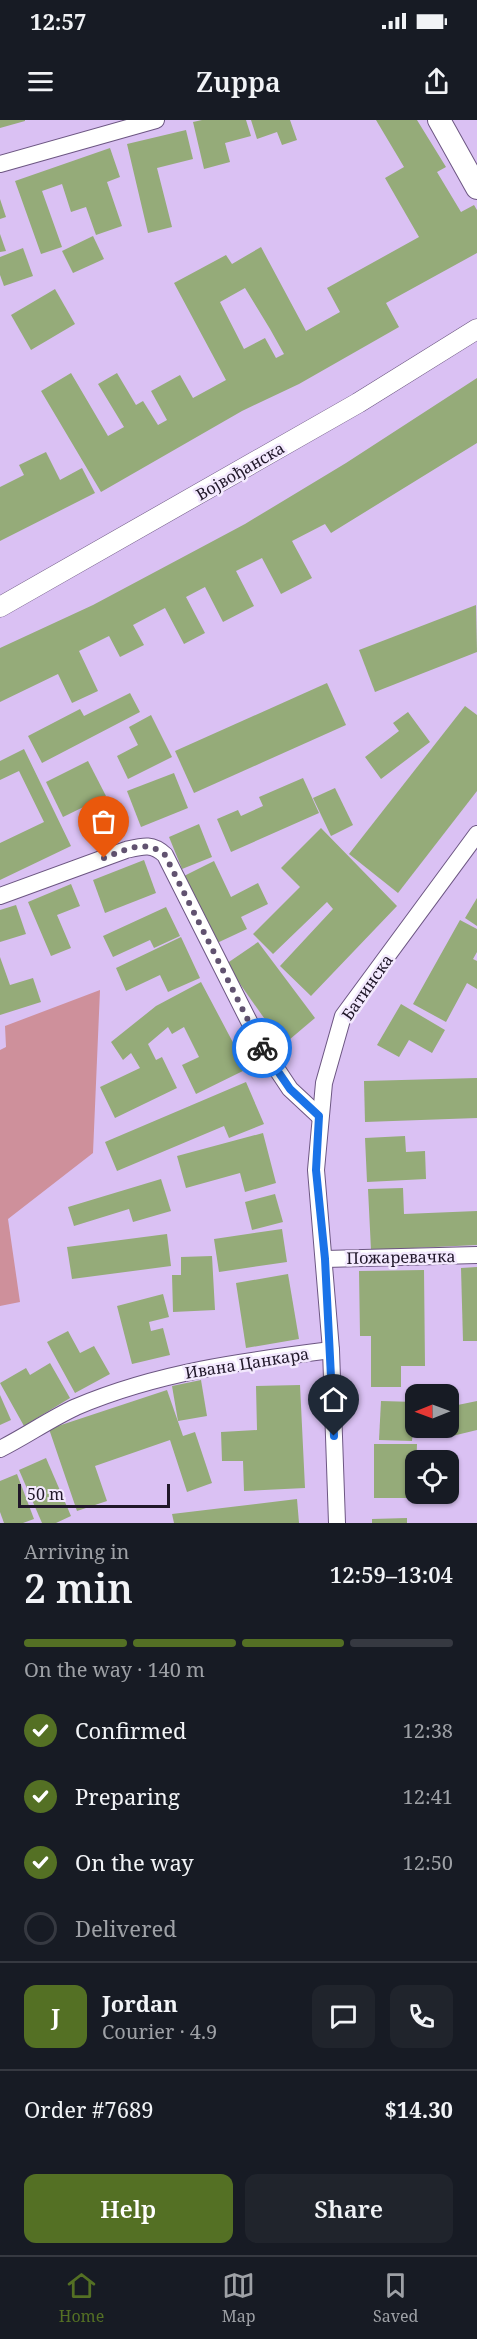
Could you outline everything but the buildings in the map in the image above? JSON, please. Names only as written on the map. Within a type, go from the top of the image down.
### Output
[{"type":"main road","points":[[439,120],[477,188]]},
{"type":"street","points":[[0,164],[156,120]]},
{"type":"street","name":"Војвођанска","points":[[0,607],[358,402],[477,329]]},
{"type":"street","name":"Батинска","points":[[337,1523],[331,1350],[316,1170],[319,1116],[324,1083],[343,1016],[477,834]]},
{"type":"street","points":[[0,896],[126,850],[146,845],[156,847],[165,855],[261,1047],[290,1089],[319,1116]]},
{"type":"street","name":"Пожаревачка","points":[[325,1259],[477,1255]]},
{"type":"street","name":"Ивана Цанкара","points":[[0,1449],[75,1408],[132,1386],[217,1365],[331,1350]]},
{"type":"shaded area","points":[[100,990],[93,1153],[8,1219],[20,1302],[0,1306],[0,1050],[6,1047],[5,1026]]},
{"type":"way so far","points":[[104,858],[146,845],[156,847],[165,855],[262,1048]]},
{"type":"route","points":[[262,1048],[290,1089],[319,1116],[316,1170],[325,1259],[334,1436]]}]
